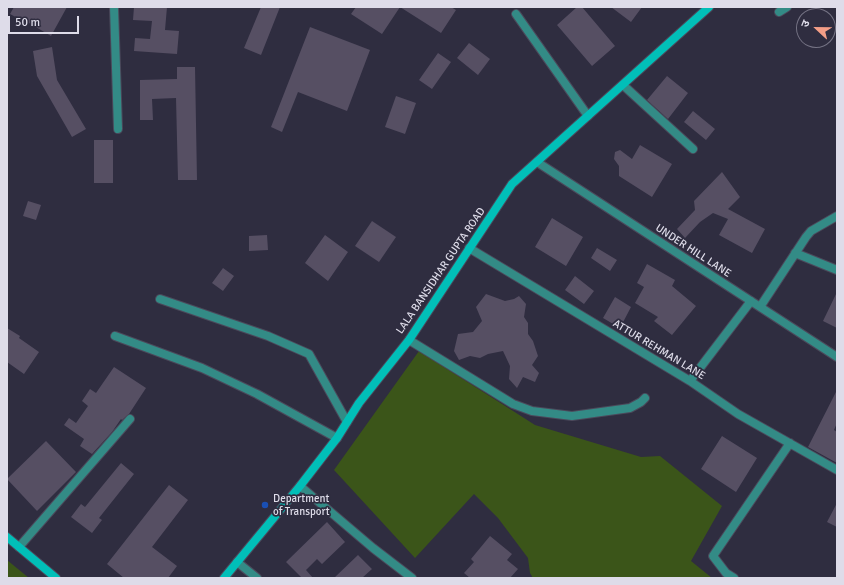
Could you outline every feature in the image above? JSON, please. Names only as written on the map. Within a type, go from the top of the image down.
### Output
[{"type":"street","points":[[114,7],[118,129]]},
{"type":"street","name":"LALA BANSIDHAR GUPTA ROAD","points":[[224,578],[300,486],[337,438],[360,403],[408,340],[512,184],[709,7]]},
{"type":"street","points":[[779,12],[787,7]]},
{"type":"street","points":[[516,14],[588,116]]},
{"type":"street","points":[[623,85],[693,149]]},
{"type":"street","name":"UNDER HILL LANE","points":[[537,162],[837,357]]},
{"type":"street","points":[[760,307],[811,231],[837,216]]},
{"type":"street","name":"ATTUR REHMAN LANE","points":[[469,248],[690,381],[738,414],[837,470]]},
{"type":"street","points":[[795,254],[837,270]]},
{"type":"street","points":[[160,299],[268,336],[309,354],[347,422]]},
{"type":"street","points":[[690,381],[750,301]]},
{"type":"street","points":[[115,336],[202,368],[257,394],[337,438]]},
{"type":"street","points":[[408,340],[513,404],[532,411],[572,416],[630,408],[636,406],[645,398]]},
{"type":"street","points":[[19,548],[130,419]]},
{"type":"street","points":[[734,578],[726,572],[713,556],[790,443]]},
{"type":"street","points":[[300,486],[373,548],[412,578]]},
{"type":"street","points":[[7,537],[56,578]]},
{"type":"street","points":[[237,562],[257,578]]},
{"type":"green space","points":[[419,351],[535,425],[641,457],[660,456],[722,506],[691,561],[712,578],[533,578],[530,573],[528,558],[498,518],[474,494],[415,558],[334,470]]},
{"type":"green space","points":[[7,560],[29,578],[7,578]]},
{"type":"building","points":[[14,7],[67,7],[51,36],[24,20],[23,21],[10,14]]},
{"type":"building","points":[[134,7],[167,7],[165,30],[179,31],[177,54],[134,51],[135,38],[150,39],[152,21],[133,20]]},
{"type":"building","points":[[261,7],[280,7],[261,55],[244,48]]},
{"type":"building","points":[[356,7],[400,7],[382,34],[351,14]]},
{"type":"building","points":[[400,7],[451,7],[456,10],[441,33]]},
{"type":"building","points":[[577,7],[582,7],[615,46],[592,66],[557,25]]},
{"type":"building","points":[[611,7],[642,7],[631,22]]},
{"type":"building","points":[[310,27],[370,50],[347,111],[298,92],[282,132],[271,127]]},
{"type":"building","points":[[469,43],[490,59],[478,75],[457,58]]},
{"type":"building","points":[[52,47],[57,80],[86,129],[72,137],[37,76],[33,51]]},
{"type":"building","points":[[438,53],[451,62],[432,89],[419,80]]},
{"type":"building","points":[[177,67],[195,67],[197,180],[178,180],[176,98],[152,99],[153,120],[140,120],[140,80],[177,79]]},
{"type":"building","points":[[667,76],[688,93],[668,119],[647,100]]},
{"type":"building","points":[[396,96],[416,103],[405,134],[385,127]]},
{"type":"building","points":[[693,111],[715,129],[706,140],[684,122]]},
{"type":"building","points":[[94,140],[113,140],[113,183],[94,183]]},
{"type":"building","points":[[640,145],[672,164],[652,197],[619,176],[619,166],[614,159],[615,152],[620,150],[632,159]]},
{"type":"building","points":[[722,172],[740,197],[728,209],[765,229],[752,253],[719,235],[728,219],[713,213],[700,222],[685,238],[677,229],[695,210],[694,201]]},
{"type":"building","points":[[28,201],[41,205],[36,220],[23,216]]},
{"type":"building","points":[[552,218],[583,237],[566,266],[535,247]]},
{"type":"building","points":[[372,221],[396,237],[379,262],[355,246]]},
{"type":"building","points":[[267,235],[268,250],[249,251],[249,236]]},
{"type":"building","points":[[325,235],[348,252],[328,281],[305,263]]},
{"type":"building","points":[[597,248],[617,260],[610,271],[591,258]]},
{"type":"building","points":[[647,264],[675,280],[672,286],[696,306],[672,335],[654,321],[658,317],[635,303],[644,287],[637,283]]},
{"type":"building","points":[[223,268],[234,276],[223,291],[212,283]]},
{"type":"building","points":[[575,276],[594,291],[584,304],[565,290]]},
{"type":"building","points":[[837,292],[837,328],[823,321]]},
{"type":"building","points":[[486,294],[505,301],[519,296],[526,304],[524,317],[528,323],[528,334],[533,341],[538,356],[532,365],[539,373],[535,382],[523,377],[517,388],[509,379],[510,366],[503,351],[488,354],[480,358],[470,356],[459,360],[454,351],[458,334],[473,332],[482,321],[476,307]]},
{"type":"building","points":[[615,297],[631,307],[620,328],[603,318]]},
{"type":"building","points":[[7,328],[20,336],[19,338],[39,352],[24,374],[7,362]]},
{"type":"building","points":[[114,367],[146,388],[129,414],[122,420],[121,419],[112,432],[92,454],[80,446],[84,439],[64,425],[69,418],[76,423],[88,406],[82,401],[90,389],[96,393]]},
{"type":"building","points":[[837,390],[837,423],[834,430],[837,432],[837,463],[808,447]]},
{"type":"building","points":[[722,436],[757,458],[736,492],[701,469]]},
{"type":"building","points":[[46,441],[76,472],[37,511],[7,479]]},
{"type":"building","points":[[121,463],[134,474],[99,518],[102,520],[92,533],[71,517],[81,504],[85,507]]},
{"type":"building","points":[[169,485],[188,500],[152,547],[177,566],[168,578],[124,578],[107,564]]},
{"type":"building","points":[[837,503],[837,527],[827,522]]},
{"type":"building","points":[[327,522],[345,542],[322,564],[317,559],[306,570],[313,578],[302,578],[286,562]]},
{"type":"building","points":[[490,536],[512,554],[507,560],[518,569],[510,578],[470,578],[464,573],[474,562],[471,559]]},
{"type":"building","points":[[358,555],[372,569],[362,578],[334,578]]},
{"type":"place","name":"Department of Transport","points":[[265,505]]}]
